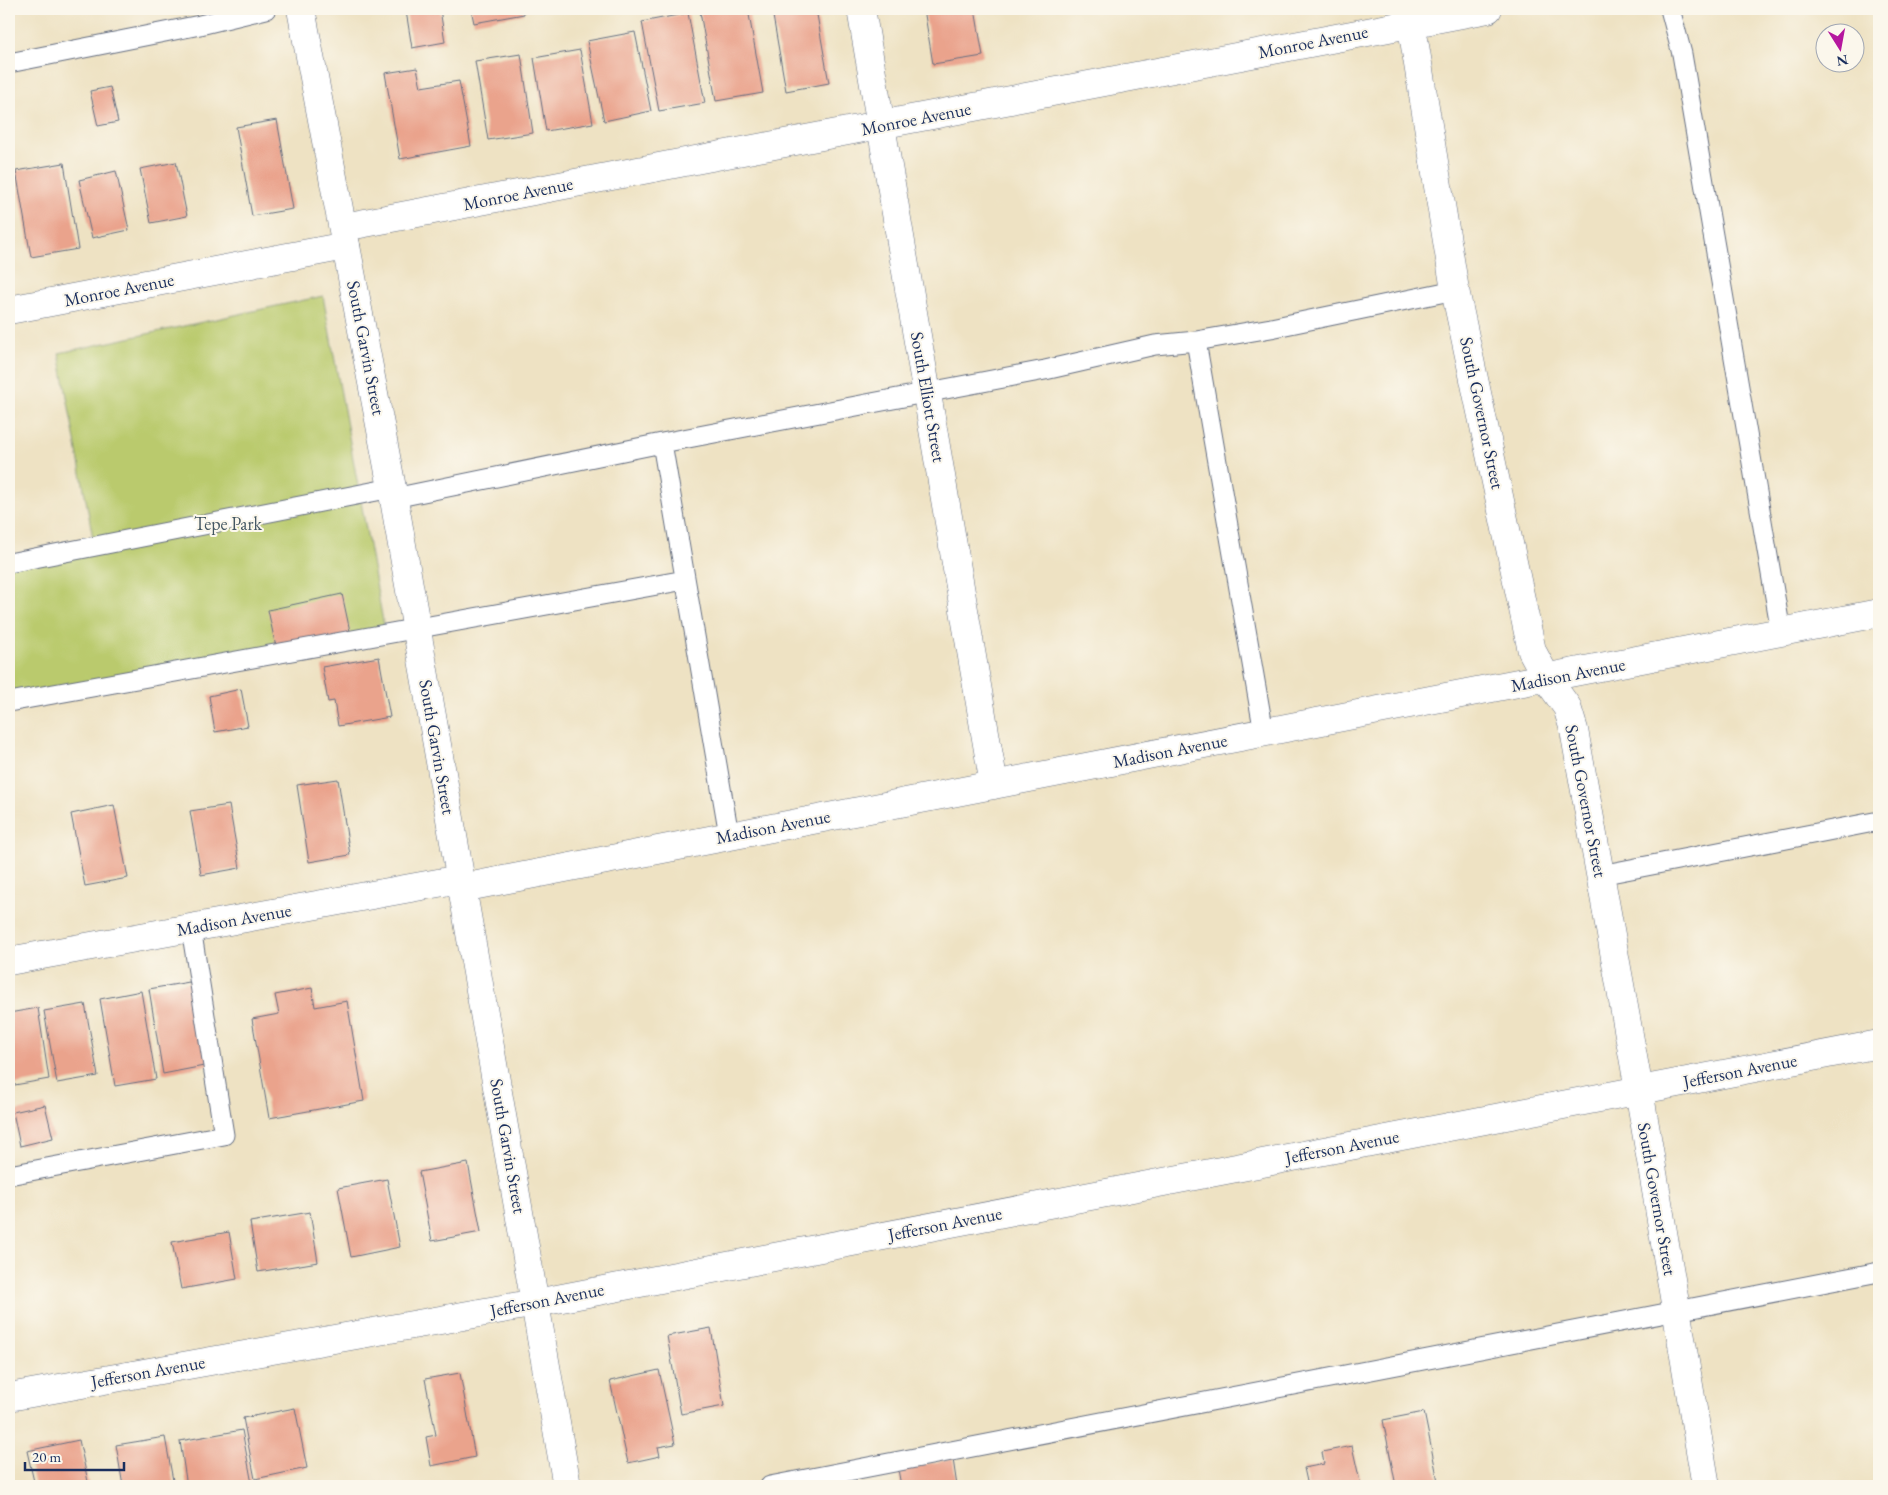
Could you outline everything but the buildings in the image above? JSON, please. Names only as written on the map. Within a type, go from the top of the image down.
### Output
[{"type":"street","name":"South Garvin Street","points":[[301,9],[393,493],[567,1486]]},
{"type":"street","name":"South Elliott Street","points":[[862,9],[994,785]]},
{"type":"street","name":"Monroe Avenue","points":[[9,310],[345,237],[1410,16],[1488,9]]},
{"type":"street","name":"South Governor Street","points":[[1410,16],[1455,290],[1532,651],[1547,679],[1567,707],[1574,730],[1639,1090],[1706,1486]]},
{"type":"street","name":"Madison Avenue","points":[[9,961],[191,928],[461,884],[729,835],[1547,679],[1879,613]]},
{"type":"street","name":"Jefferson Avenue","points":[[9,1396],[536,1303],[1879,1044]]},
{"type":"lane","points":[[9,63],[200,25],[266,9]]},
{"type":"lane","points":[[1670,9],[1682,54],[1781,632]]},
{"type":"lane","points":[[9,564],[928,392],[1156,346],[1271,328],[1455,290]]},
{"type":"lane","points":[[1196,341],[1264,733]]},
{"type":"lane","points":[[662,442],[729,835]]},
{"type":"lane","points":[[9,702],[685,580]]},
{"type":"lane","points":[[1600,875],[1879,821]]},
{"type":"lane","points":[[9,1175],[224,1135],[191,928]]},
{"type":"lane","points":[[770,1486],[1879,1272]]},
{"type":"green space","name":"Tepe Park","points":[[323,296],[385,632],[9,702],[9,565],[95,549],[59,353]]}]
